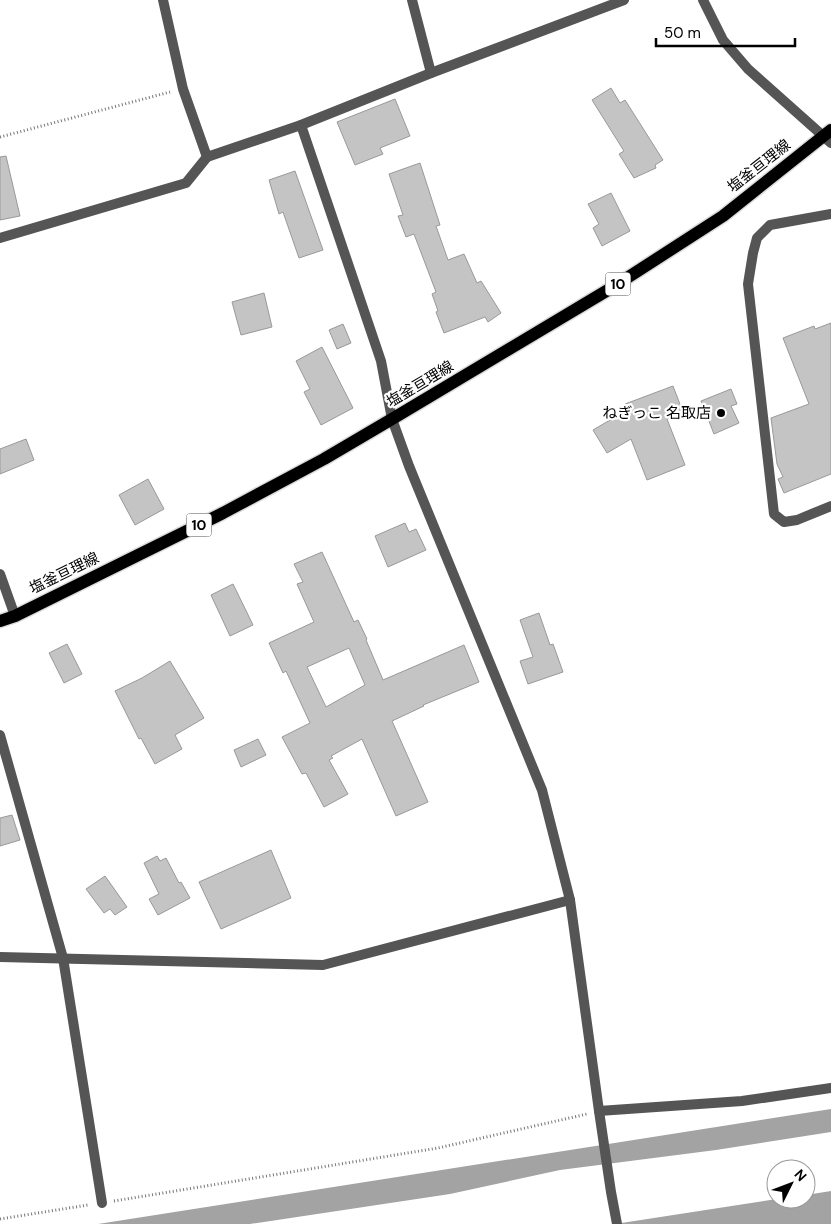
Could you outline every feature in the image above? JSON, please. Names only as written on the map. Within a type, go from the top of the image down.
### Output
[{"type":"main road","name":"塩釜亘理線","points":[[0,621],[15,616],[223,513],[392,419],[613,287],[722,216],[828,137]]},
{"type":"street","points":[[163,0],[183,89],[206,157]]},
{"type":"street","points":[[412,0],[431,73]]},
{"type":"street","points":[[0,238],[186,182],[206,157],[302,125],[431,73],[624,0]]},
{"type":"street","points":[[703,0],[723,40],[742,62],[754,75],[828,137]]},
{"type":"street","points":[[302,125],[380,361],[392,419],[542,790],[570,900],[617,1224]]},
{"type":"street","points":[[831,214],[770,225],[757,238],[748,284],[774,514],[784,522],[798,520],[831,506]]},
{"type":"street","points":[[0,574],[15,616]]},
{"type":"street","points":[[0,735],[64,958],[102,1203]]},
{"type":"street","points":[[0,957],[323,965],[570,900]]},
{"type":"street","points":[[600,1115],[742,1101],[831,1088]]},
{"type":"path","points":[[0,137],[183,89]]},
{"type":"path","points":[[0,1219],[438,1148],[600,1115]]},
{"type":"shaded area","points":[[831,1109],[831,1132],[716,1150],[560,1170],[450,1194],[250,1224],[98,1224]]},
{"type":"shaded area","points":[[831,1191],[831,1224],[615,1224],[766,1201],[766,1209],[816,1209],[816,1193]]},
{"type":"building","points":[[611,88],[620,103],[625,100],[663,160],[655,165],[656,168],[634,178],[619,154],[624,151],[592,100]]},
{"type":"building","points":[[395,99],[410,136],[380,148],[383,154],[355,165],[337,122]]},
{"type":"building","points":[[6,156],[20,216],[0,220],[0,157]]},
{"type":"building","points":[[420,163],[440,225],[436,226],[448,260],[464,254],[477,283],[481,281],[501,313],[488,322],[485,317],[444,333],[432,294],[436,292],[414,234],[406,237],[398,216],[403,215],[389,174]]},
{"type":"building","points":[[295,171],[323,250],[299,258],[283,212],[279,214],[269,180]]},
{"type":"building","points":[[611,193],[630,231],[602,246],[593,228],[599,224],[588,204]]},
{"type":"building","points":[[264,293],[272,327],[241,335],[232,302]]},
{"type":"building","points":[[831,323],[831,474],[784,493],[778,479],[783,477],[777,464],[771,418],[809,404],[783,338],[814,326],[815,329]]},
{"type":"building","points":[[343,324],[351,343],[337,349],[329,330]]},
{"type":"building","points":[[322,347],[353,408],[321,425],[304,392],[310,389],[296,361]]},
{"type":"building","points":[[673,386],[683,412],[667,419],[685,465],[647,480],[631,439],[607,453],[593,430],[627,410],[625,404]]},
{"type":"building","points":[[731,389],[737,404],[731,406],[739,423],[714,434],[701,401]]},
{"type":"building","points":[[26,439],[34,460],[0,474],[0,449]]},
{"type":"building","points":[[148,479],[164,509],[135,525],[119,495]]},
{"type":"building","points":[[405,523],[409,532],[416,529],[426,550],[388,567],[375,536]]},
{"type":"building","points":[[322,552],[354,622],[358,620],[383,680],[464,645],[479,682],[423,705],[392,721],[428,802],[396,816],[362,739],[331,756],[333,758],[329,760],[348,794],[324,807],[306,773],[302,774],[282,737],[310,723],[286,671],[283,673],[269,643],[314,622],[297,584],[303,582],[294,564]],"holes":[[[349,648],[365,685],[326,707],[307,667]]]},
{"type":"building","points":[[233,584],[253,625],[230,636],[211,595]]},
{"type":"building","points":[[539,613],[550,645],[553,644],[563,672],[528,684],[520,661],[533,657],[520,620]]},
{"type":"building","points":[[67,644],[82,674],[64,683],[49,653]]},
{"type":"building","points":[[170,661],[204,718],[175,735],[182,749],[155,764],[141,738],[139,739],[115,691],[142,678]]},
{"type":"building","points":[[258,739],[266,755],[241,767],[234,750]]},
{"type":"building","points":[[12,815],[20,840],[0,846],[0,818]]},
{"type":"building","points":[[271,850],[291,898],[221,929],[199,882]]},
{"type":"building","points":[[157,856],[160,861],[166,858],[179,883],[181,882],[190,898],[158,915],[149,899],[159,894],[144,863]]},
{"type":"building","points":[[105,876],[127,907],[115,915],[110,909],[104,913],[86,889]]},
{"type":"place","name":"ねぎっこ 名取店","points":[[721,413]]}]
